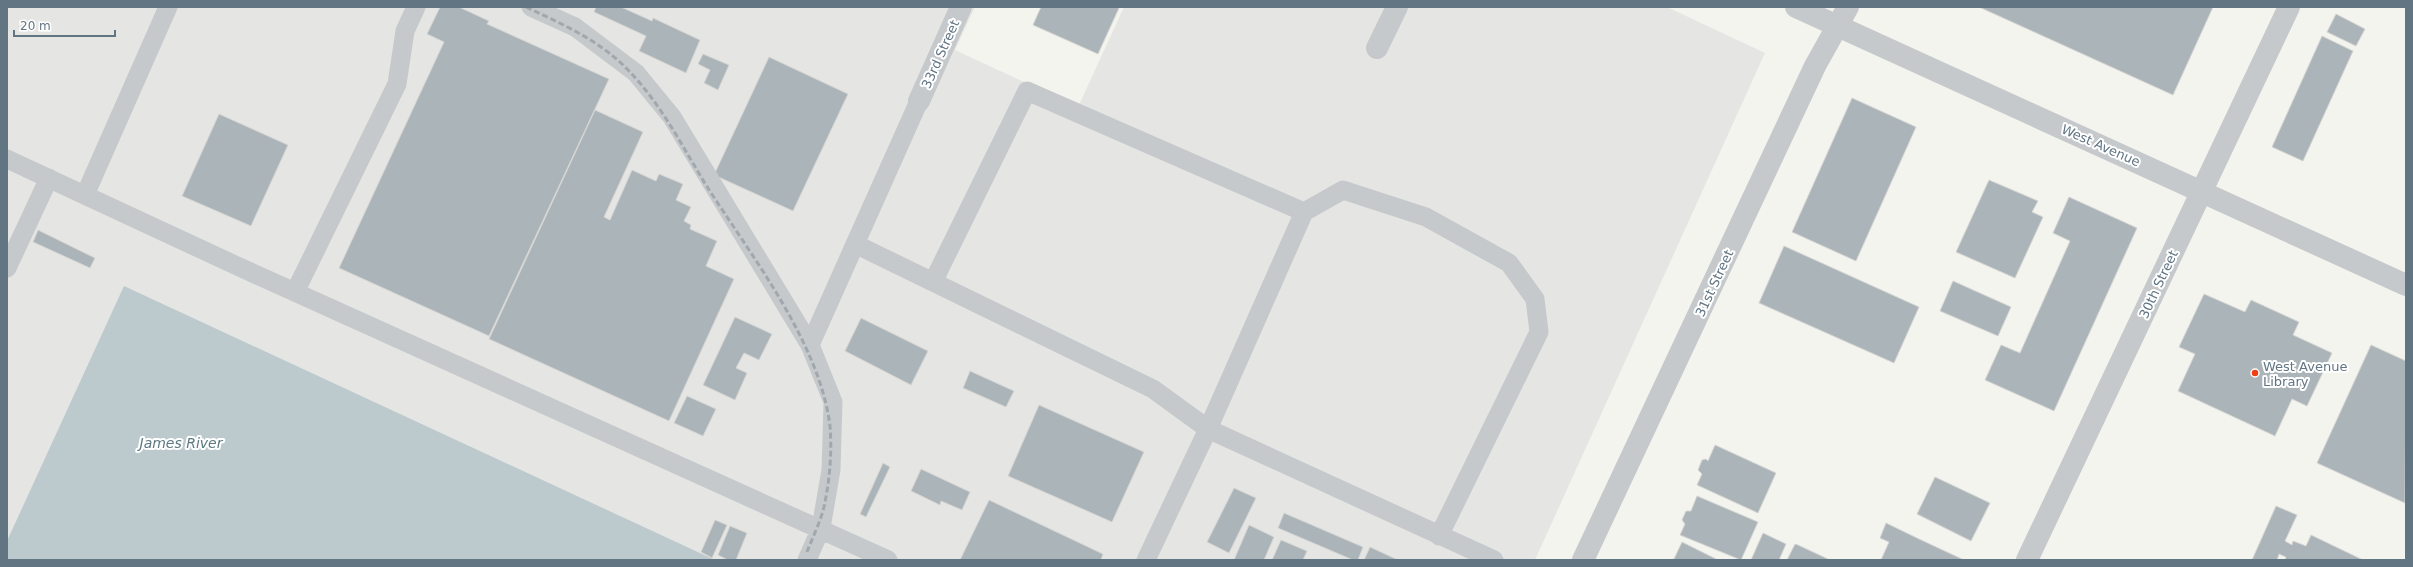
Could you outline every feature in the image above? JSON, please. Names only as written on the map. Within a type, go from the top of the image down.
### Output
[{"type":"street","name":"33rd Street","points":[[919,101],[961,7]]},
{"type":"street","points":[[1377,48],[1397,7]]},
{"type":"street","name":"West Avenue","points":[[1796,7],[2406,285]]},
{"type":"street","name":"31st Street","points":[[1583,560],[1815,66],[1848,7]]},
{"type":"street","name":"30th Street","points":[[2027,560],[2288,7]]},
{"type":"lane","points":[[85,195],[168,7]]},
{"type":"lane","points":[[295,292],[398,84],[405,31],[416,7]]},
{"type":"lane","points":[[531,7],[575,27],[636,73],[672,117],[810,345],[833,402],[831,470],[821,528],[807,560]]},
{"type":"lane","points":[[933,282],[1027,91],[1304,212]]},
{"type":"lane","points":[[810,345],[919,101]]},
{"type":"lane","points":[[7,159],[295,292],[821,528],[888,560]]},
{"type":"lane","points":[[7,268],[49,178]]},
{"type":"lane","points":[[1146,560],[1208,429],[1304,212],[1343,190],[1426,217],[1510,263],[1535,299],[1539,332],[1439,536]]},
{"type":"lane","points":[[855,244],[1153,389],[1208,429],[1494,560]]},
{"type":"shaded area","points":[[7,7],[975,7],[955,50],[1078,107],[1124,7],[1667,7],[1765,53],[1535,560],[7,560]]},
{"type":"water","name":"James River","points":[[124,286],[715,560],[7,560],[7,541]]},
{"type":"building","points":[[440,7],[459,7],[489,21],[487,24],[609,79],[489,336],[339,268],[444,42],[427,34]]},
{"type":"building","points":[[596,7],[621,7],[652,21],[653,18],[700,40],[686,73],[639,51],[646,36],[594,12]]},
{"type":"building","points":[[1041,7],[1119,8],[1098,54],[1033,25]]},
{"type":"building","points":[[1979,7],[2213,7],[2173,95]]},
{"type":"building","points":[[2336,14],[2365,29],[2356,46],[2327,32]]},
{"type":"building","points":[[2322,36],[2353,51],[2303,161],[2272,147]]},
{"type":"building","points":[[703,54],[729,65],[718,90],[704,83],[710,70],[698,64]]},
{"type":"building","points":[[769,57],[848,94],[793,211],[714,175]]},
{"type":"building","points":[[1852,98],[1916,127],[1856,261],[1792,232]]},
{"type":"building","points":[[595,110],[643,132],[604,217],[610,220],[632,170],[656,181],[659,174],[683,184],[676,200],[691,207],[684,221],[691,225],[690,229],[717,241],[706,266],[734,279],[669,421],[489,339]]},
{"type":"building","points":[[219,114],[288,145],[251,226],[182,196]]},
{"type":"building","points":[[1989,180],[2038,201],[2032,212],[2043,217],[2015,278],[1956,252]]},
{"type":"building","points":[[2069,197],[2137,228],[2054,411],[1985,380],[2001,345],[2020,353],[2070,241],[2053,233]]},
{"type":"building","points":[[38,230],[95,258],[90,268],[33,242]]},
{"type":"building","points":[[1784,246],[1919,307],[1894,363],[1759,303]]},
{"type":"building","points":[[1953,281],[2011,307],[1998,336],[1940,311]]},
{"type":"building","name":"West Avenue Library","points":[[2204,294],[2245,312],[2251,300],[2299,322],[2293,335],[2332,353],[2307,406],[2292,399],[2275,436],[2178,391],[2195,354],[2179,347]]},
{"type":"building","points":[[735,317],[772,334],[759,360],[744,353],[736,368],[747,373],[735,400],[703,385]]},
{"type":"building","points":[[861,318],[928,351],[911,385],[845,351]]},
{"type":"building","points":[[2371,345],[2406,361],[2405,503],[2317,463]]},
{"type":"building","points":[[970,371],[1014,391],[1006,407],[963,388]]},
{"type":"building","points":[[687,396],[716,409],[703,436],[674,423]]},
{"type":"building","points":[[1039,405],[1144,452],[1112,522],[1008,476]]},
{"type":"building","points":[[1715,445],[1776,473],[1758,513],[1697,485],[1702,474],[1698,470],[1702,460],[1706,459],[1708,461]]},
{"type":"building","points":[[883,463],[890,467],[866,517],[860,514]]},
{"type":"building","points":[[921,469],[970,492],[962,510],[941,501],[940,505],[911,491]]},
{"type":"building","points":[[1935,477],[1990,503],[1971,541],[1917,514]]},
{"type":"building","points":[[1234,488],[1256,498],[1229,553],[1207,542]]},
{"type":"building","points":[[1697,496],[1758,522],[1741,560],[1680,535],[1685,524],[1682,520],[1686,511],[1691,511]]},
{"type":"building","points":[[989,500],[1103,554],[1101,560],[960,560]]},
{"type":"building","points":[[2276,506],[2297,515],[2285,541],[2292,545],[2293,541],[2306,546],[2311,535],[2363,560],[2285,560],[2286,557],[2279,554],[2277,560],[2252,560]]},
{"type":"building","points":[[1284,513],[1363,547],[1358,560],[1353,560],[1278,528]]},
{"type":"building","points":[[715,520],[727,525],[712,558],[701,552]]},
{"type":"building","points":[[1886,523],[1964,560],[1881,560],[1889,542],[1880,538]]},
{"type":"building","points":[[1249,525],[1274,537],[1264,560],[1234,560]]},
{"type":"building","points":[[730,526],[747,533],[736,560],[728,560],[718,555]]},
{"type":"building","points":[[1763,533],[1786,544],[1779,560],[1751,560]]},
{"type":"building","points":[[1281,540],[1307,551],[1303,560],[1272,560]]},
{"type":"building","points":[[1682,542],[1718,560],[1668,560],[1674,559]]},
{"type":"building","points":[[1795,544],[1798,545],[1830,560],[1787,560]]},
{"type":"building","points":[[1370,547],[1398,560],[1364,560]]},
{"type":"railway","points":[[526,7],[566,26],[592,41],[616,59],[639,82],[670,125],[706,185],[781,300],[798,331],[813,363],[824,395],[831,435],[830,464],[824,508],[807,552]]},
{"type":"place","name":"West Avenue Library","points":[[2255,373]]}]
